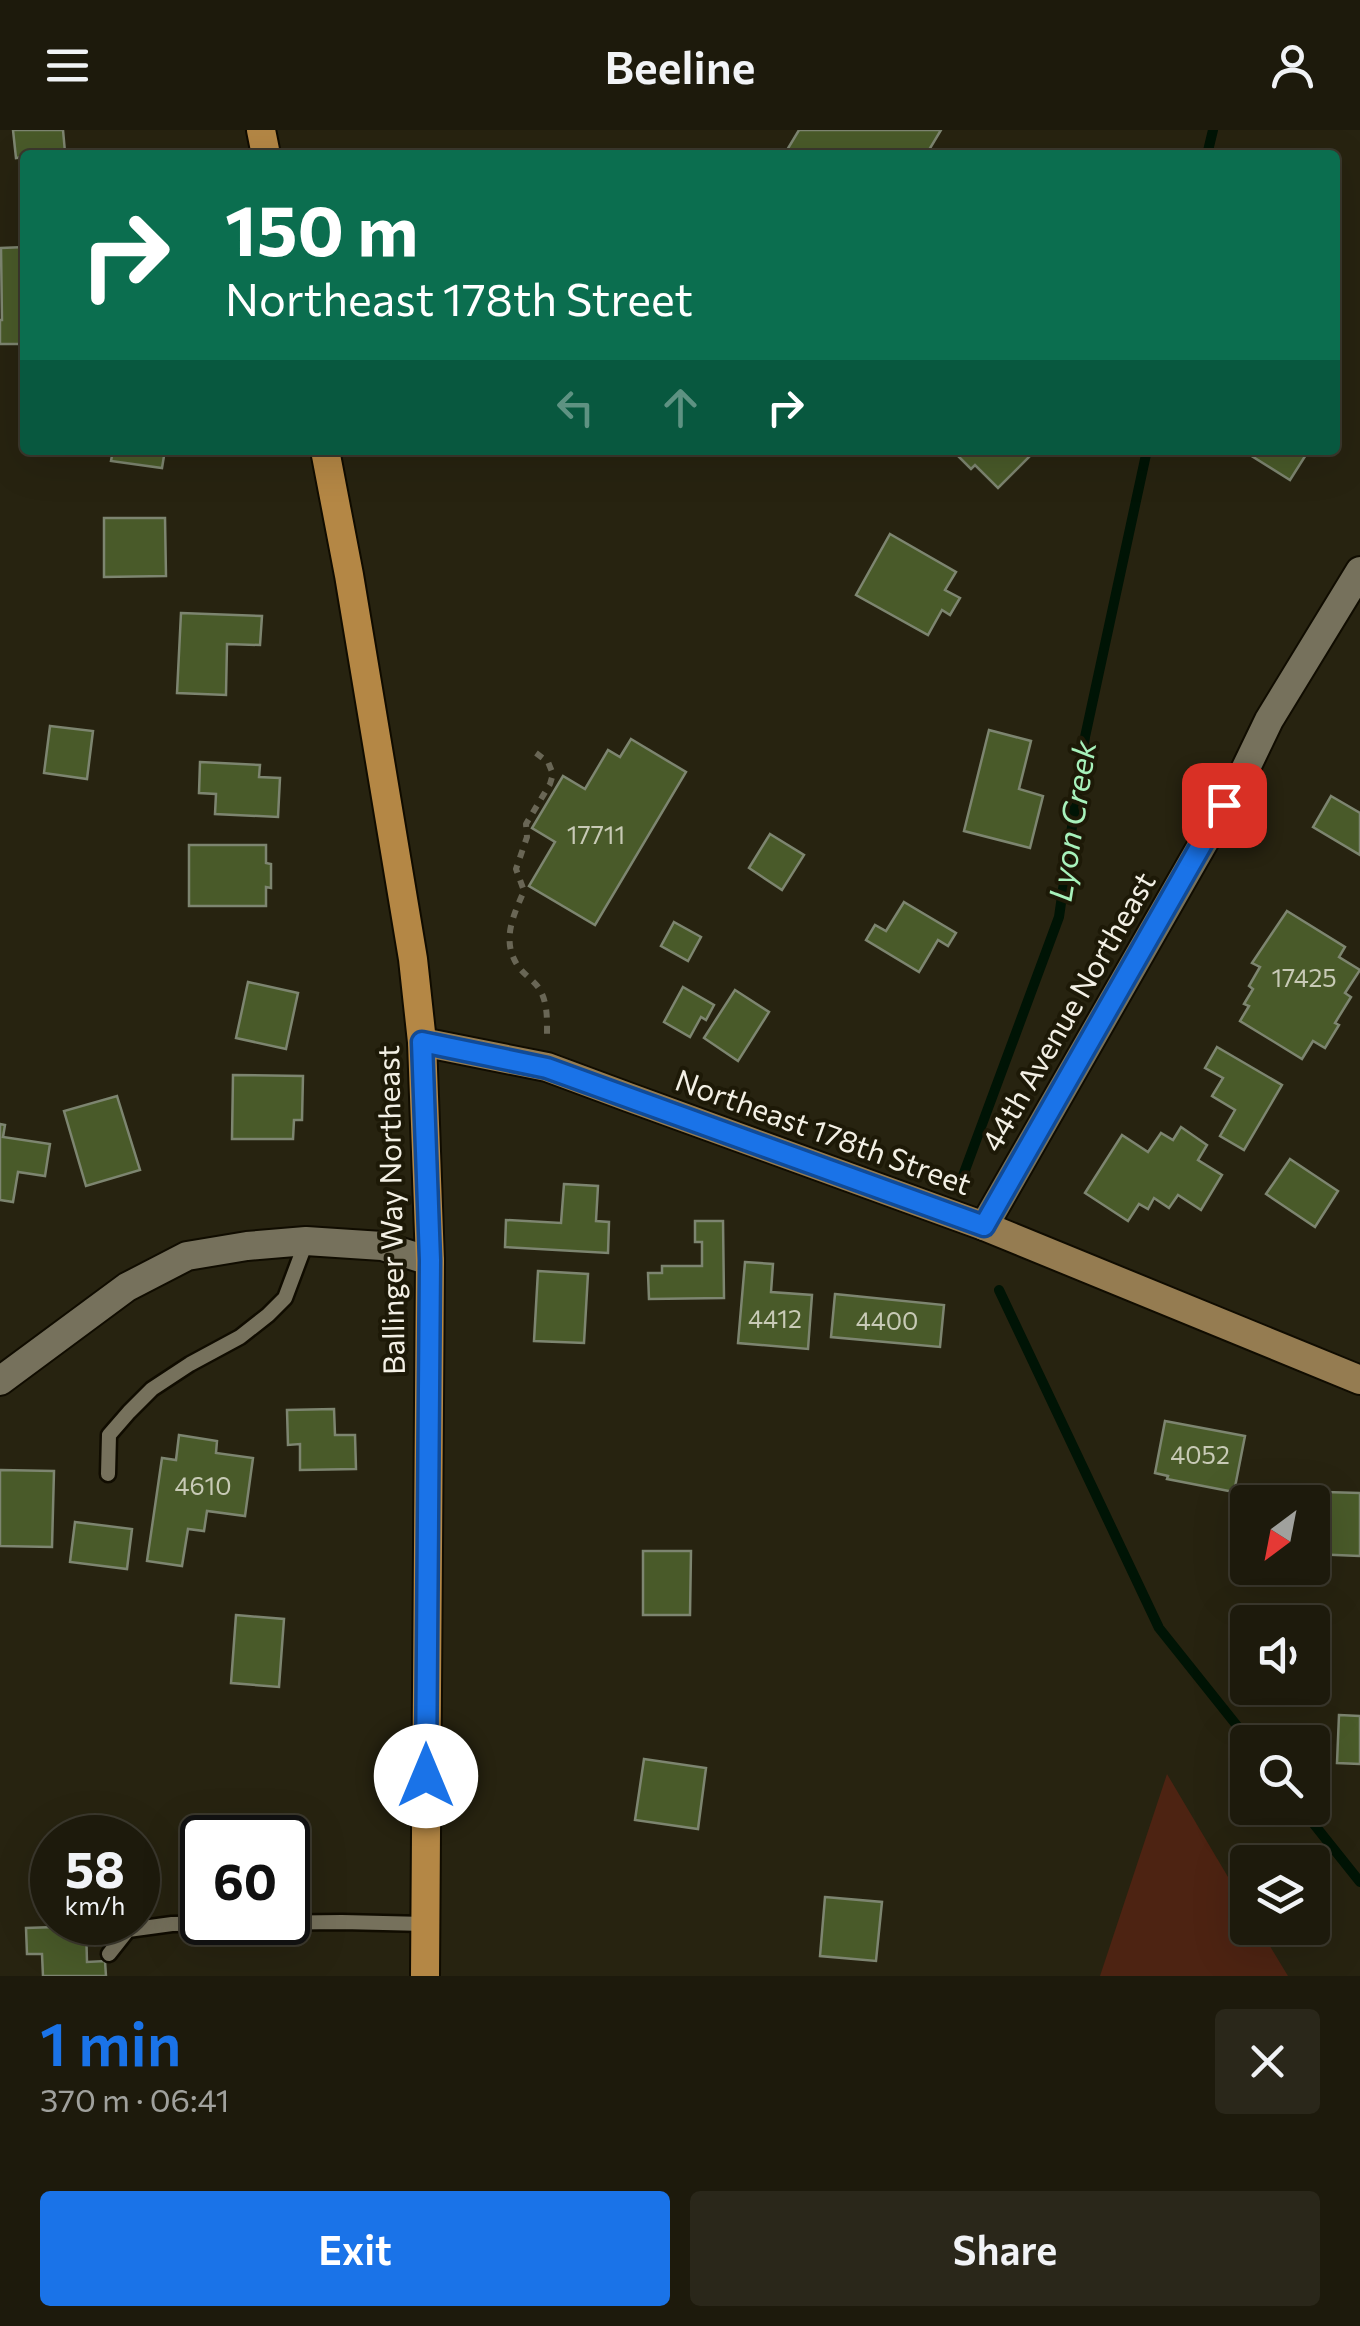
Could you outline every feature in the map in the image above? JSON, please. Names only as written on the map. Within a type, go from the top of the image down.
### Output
[{"type":"main road","name":"Ballinger Way Northeast","points":[[325,455],[414,959],[422,1042],[430,1260],[425,1976]]},
{"type":"main road","name":"Northeast 178th Street","points":[[422,1042],[547,1068],[984,1226],[1360,1380]]},
{"type":"street","name":"44th Avenue Northeast","points":[[984,1226],[1244,772],[1269,720],[1350,608],[1360,571]]},
{"type":"street","points":[[0,1381],[127,1287],[188,1256],[306,1241],[382,1246],[430,1260]]},
{"type":"lane","points":[[108,1474],[110,1435],[129,1412],[152,1389],[268,1316],[285,1298],[306,1241]]},
{"type":"lane","points":[[109,1954],[128,1930],[172,1924],[425,1924]]},
{"type":"path","points":[[536,753],[548,762],[552,774],[526,824],[516,870],[524,891],[511,920],[508,946],[518,966],[540,989],[547,1014],[546,1038]]},
{"type":"shaded area","points":[[1167,1774],[1230,1880],[1230,1945],[1269,1945],[1288,1976],[1100,1976]]},
{"type":"building","points":[[13,130],[63,130],[65,150],[20,150],[20,158],[16,158]]},
{"type":"building","points":[[799,130],[941,130],[929,150],[787,150]]},
{"type":"building","points":[[20,247],[20,344],[0,344],[1,248]]},
{"type":"building","points":[[112,455],[164,455],[162,468],[111,461]]},
{"type":"building","points":[[957,455],[1031,455],[998,488],[975,465],[971,469]]},
{"type":"building","points":[[1250,455],[1306,455],[1290,480]]},
{"type":"building","points":[[104,518],[165,518],[166,576],[104,577]]},
{"type":"building","points":[[890,534],[956,572],[945,590],[960,598],[950,615],[942,610],[928,635],[856,595]]},
{"type":"building","points":[[181,613],[262,616],[260,645],[227,644],[226,695],[177,693]]},
{"type":"building","points":[[50,726],[93,731],[87,779],[44,773]]},
{"type":"building","points":[[989,730],[1031,741],[1019,789],[1043,796],[1030,848],[964,831]]},
{"type":"building","points":[[631,739],[686,772],[595,925],[529,886],[555,842],[532,828],[563,776],[585,789],[608,750],[620,757]]},
{"type":"building","points":[[200,762],[260,765],[259,777],[280,778],[278,817],[215,814],[216,794],[199,793]]},
{"type":"building","points":[[1331,796],[1360,813],[1360,855],[1313,827]]},
{"type":"building","points":[[770,834],[804,855],[782,890],[749,868]]},
{"type":"building","points":[[189,845],[266,845],[271,888],[266,887],[266,906],[189,906]]},
{"type":"building","points":[[904,902],[956,933],[948,946],[938,940],[919,972],[866,940],[875,925],[886,931]]},
{"type":"building","points":[[1287,911],[1345,947],[1339,957],[1360,970],[1345,993],[1351,997],[1325,1048],[1313,1041],[1302,1059],[1240,1021],[1249,1006],[1244,1004],[1253,989],[1249,986],[1260,967],[1252,963]]},
{"type":"building","points":[[674,922],[701,937],[688,961],[661,946]]},
{"type":"building","points":[[248,982],[298,993],[286,1049],[236,1038]]},
{"type":"building","points":[[683,987],[714,1005],[706,1020],[701,1017],[690,1037],[664,1022]]},
{"type":"building","points":[[735,990],[769,1012],[738,1061],[704,1038]]},
{"type":"building","points":[[1217,1047],[1282,1085],[1244,1150],[1220,1136],[1235,1110],[1212,1096],[1223,1078],[1205,1068]]},
{"type":"building","points":[[233,1075],[303,1076],[302,1120],[294,1120],[293,1139],[232,1139]]},
{"type":"building","points":[[117,1096],[140,1170],[86,1186],[64,1111]]},
{"type":"building","points":[[0,1124],[5,1125],[3,1137],[50,1144],[45,1176],[18,1172],[13,1202],[0,1200]]},
{"type":"building","points":[[1181,1127],[1207,1145],[1198,1160],[1222,1175],[1201,1210],[1178,1195],[1169,1208],[1154,1198],[1148,1209],[1139,1204],[1128,1221],[1085,1193],[1122,1135],[1148,1152],[1161,1133],[1173,1140]]},
{"type":"building","points":[[1290,1159],[1338,1191],[1315,1227],[1266,1194]]},
{"type":"building","points":[[564,1184],[598,1186],[596,1221],[609,1222],[608,1253],[505,1247],[506,1220],[561,1223]]},
{"type":"building","points":[[695,1221],[723,1221],[724,1298],[649,1299],[648,1273],[662,1273],[662,1266],[702,1266],[702,1242],[695,1242]]},
{"type":"building","points":[[745,1262],[773,1264],[771,1292],[812,1295],[808,1349],[738,1343]]},
{"type":"building","points":[[538,1271],[588,1274],[584,1343],[534,1341]]},
{"type":"building","points":[[835,1294],[944,1305],[940,1347],[831,1337]]},
{"type":"building","points":[[334,1409],[335,1435],[355,1435],[356,1469],[300,1470],[300,1444],[288,1445],[287,1410]]},
{"type":"building","points":[[1165,1421],[1245,1436],[1235,1485],[1230,1485],[1230,1491],[1155,1473]]},
{"type":"building","points":[[179,1435],[217,1441],[216,1453],[253,1458],[245,1516],[207,1511],[204,1531],[188,1529],[182,1566],[147,1561],[162,1458],[176,1460]]},
{"type":"building","points":[[0,1470],[54,1471],[52,1547],[0,1546]]},
{"type":"building","points":[[1330,1492],[1360,1493],[1360,1556],[1330,1555]]},
{"type":"building","points":[[75,1522],[132,1529],[127,1569],[70,1562]]},
{"type":"building","points":[[643,1551],[691,1551],[690,1615],[643,1615]]},
{"type":"building","points":[[236,1615],[284,1619],[279,1687],[231,1683]]},
{"type":"building","points":[[1339,1715],[1360,1716],[1360,1764],[1337,1763]]},
{"type":"building","points":[[644,1759],[706,1768],[698,1829],[635,1820]]},
{"type":"building","points":[[825,1897],[882,1902],[876,1961],[820,1956]]},
{"type":"building","points":[[26,1928],[30,1928],[30,1945],[87,1945],[87,1962],[105,1961],[106,1976],[43,1976],[42,1954],[27,1954]]},
{"type":"waterway","name":"Lyon Creek","points":[[1208,150],[1213,130]]},
{"type":"waterway","name":"Lyon Creek","points":[[961,1181],[1059,917],[1085,737],[1146,455]]},
{"type":"waterway","name":"Lyon Creek","points":[[999,1290],[1159,1628],[1236,1725]]},
{"type":"waterway","name":"Lyon Creek","points":[[1315,1825],[1360,1882]]},
{"type":"route","points":[[426,1776],[430,1260],[422,1042],[547,1068],[984,1226],[1224,805]]}]
